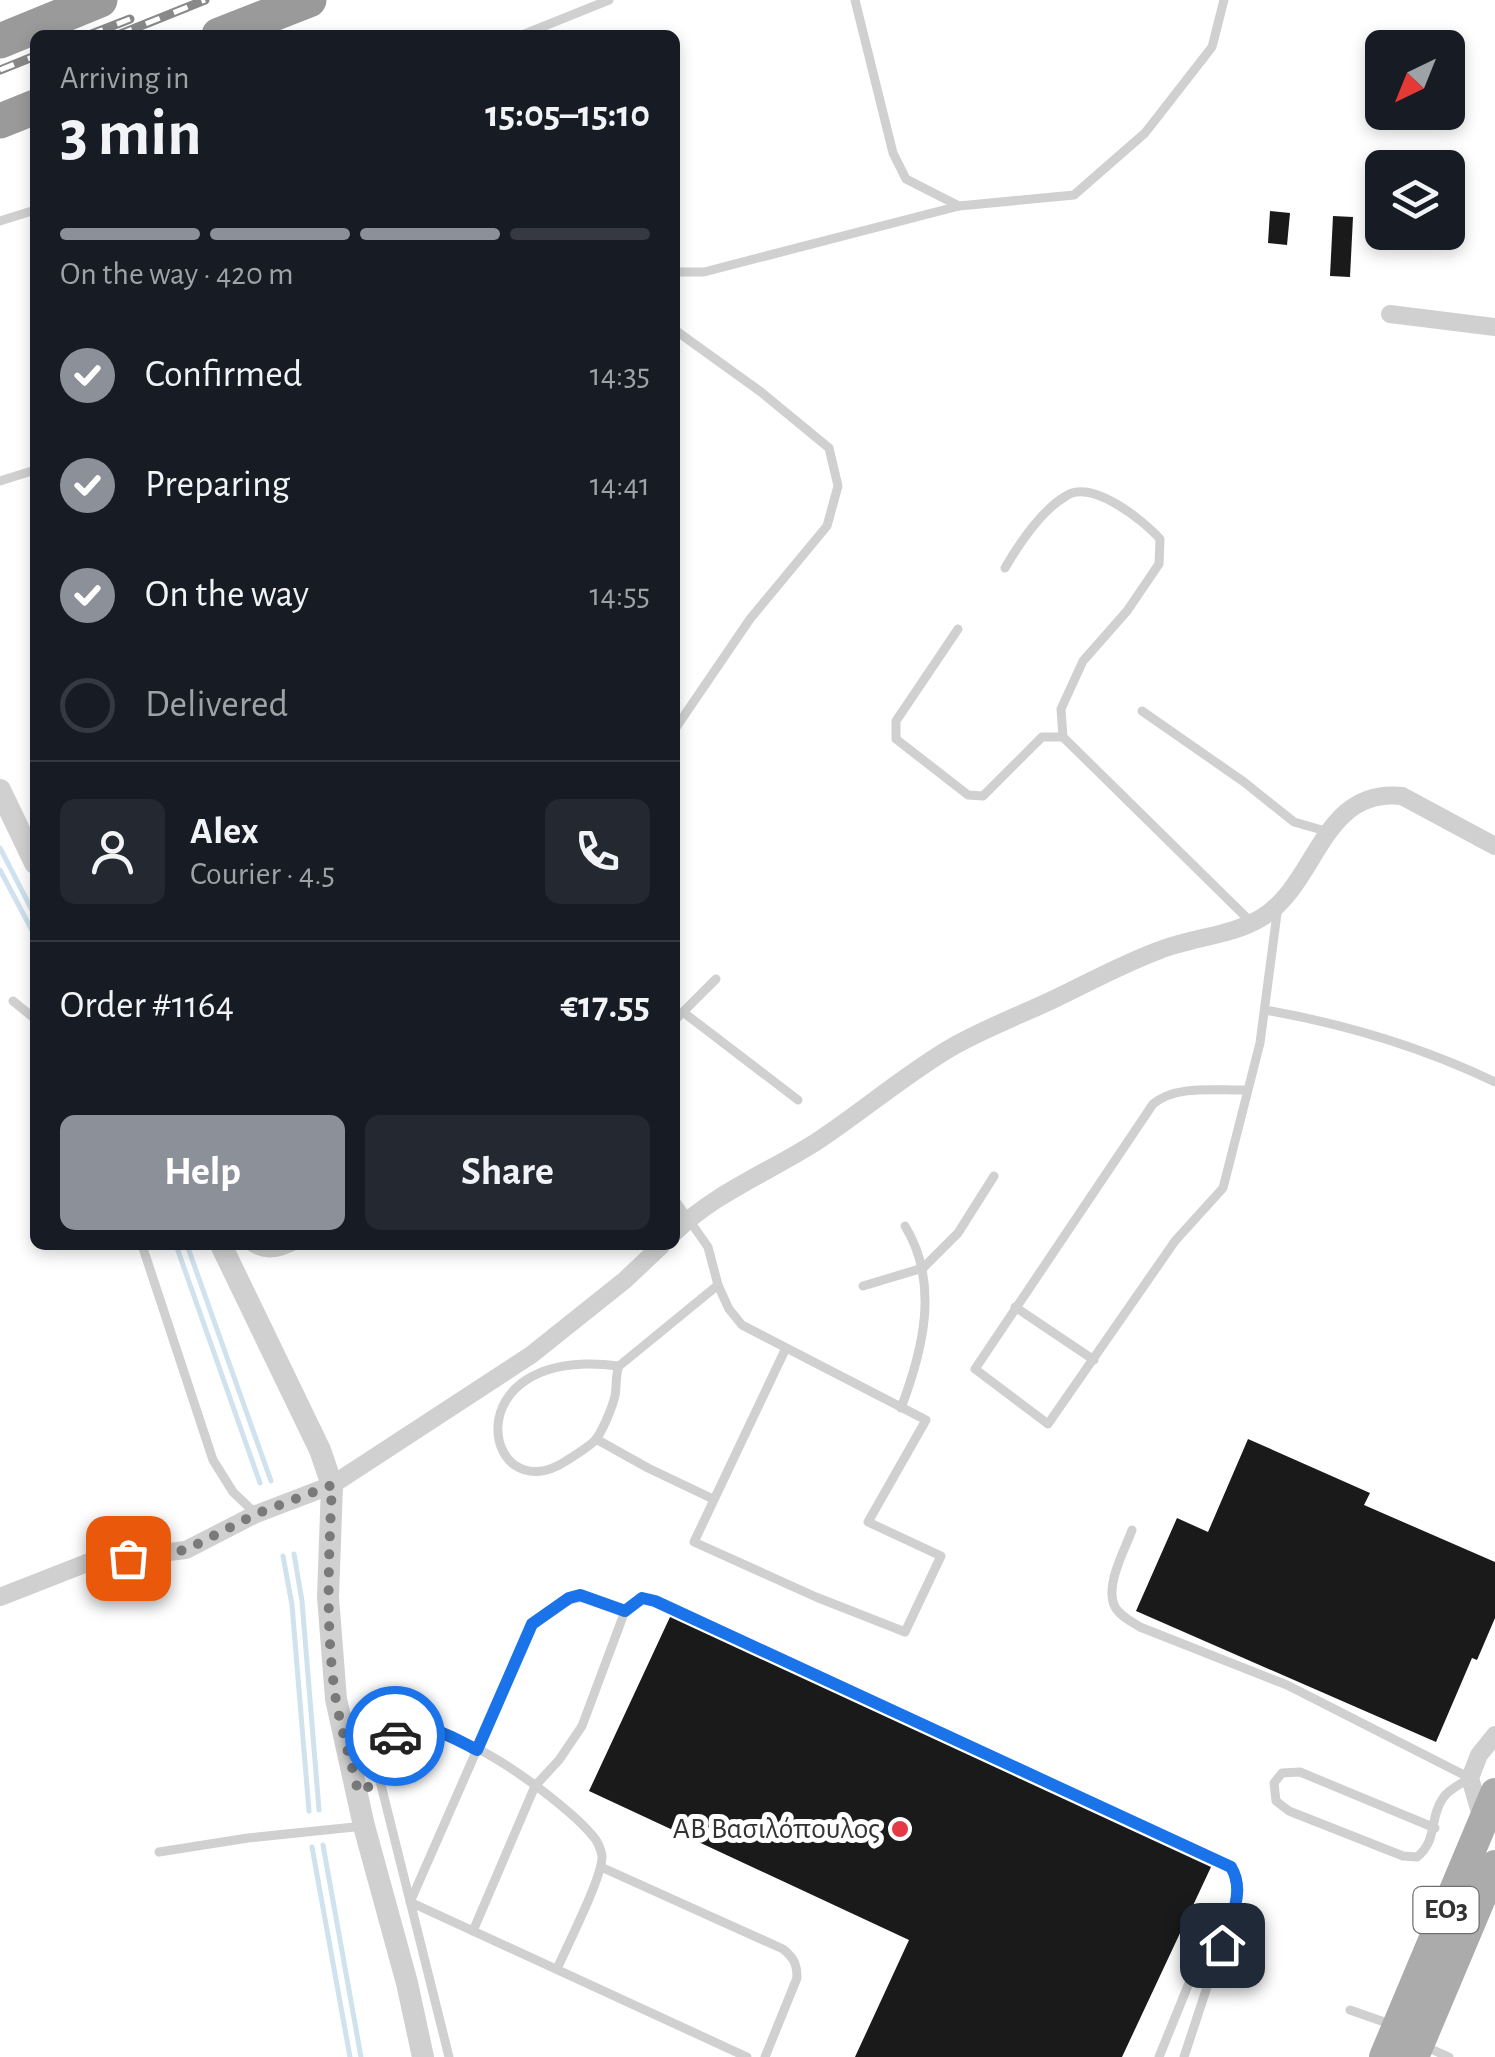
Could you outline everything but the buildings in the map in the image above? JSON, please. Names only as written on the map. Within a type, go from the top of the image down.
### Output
[{"type":"highway","points":[[0,41],[100,0]]},
{"type":"highway","points":[[232,30],[309,0]]},
{"type":"highway","points":[[0,121],[30,109]]},
{"type":"main road","name":"ΕΟ3","points":[[1410,2043],[1482,1824],[1482,1786]]},
{"type":"main road","name":"ΕΟ3","points":[[1384,2057],[1410,2043],[1495,1866]]},
{"type":"street","points":[[1390,314],[1495,327]]},
{"type":"street","points":[[0,790],[30,853]]},
{"type":"street","points":[[681,1226],[712,1202],[816,1142],[952,1047],[1160,950],[1263,917],[1278,903],[1339,817],[1358,802],[1387,794],[1402,796],[1495,846]]},
{"type":"street","points":[[223,1250],[320,1450],[332,1485],[328,1597],[336,1699],[423,2057]]},
{"type":"street","points":[[0,1596],[92,1561],[186,1550],[256,1514],[332,1485],[531,1354],[657,1250]]},
{"type":"street","points":[[1482,1786],[1479,1755],[1495,1735]]},
{"type":"lane","points":[[535,30],[609,0]]},
{"type":"lane","points":[[855,0],[893,153],[906,180],[959,206]]},
{"type":"lane","points":[[680,272],[704,272],[959,206],[1074,195],[1145,133],[1212,47],[1224,0]]},
{"type":"lane","points":[[0,222],[30,211]]},
{"type":"lane","points":[[680,334],[761,392],[829,448],[838,486],[827,526],[750,619],[680,722]]},
{"type":"lane","points":[[0,481],[30,472]]},
{"type":"lane","points":[[1005,568],[1021,540],[1068,494],[1088,492],[1123,509],[1141,518],[1160,539],[1160,564],[1127,611],[1083,661],[1061,710],[1063,736],[1251,922]]},
{"type":"lane","points":[[958,629],[896,722],[896,739],[968,795],[982,796],[1042,738],[1063,736]]},
{"type":"lane","points":[[1142,711],[1294,822],[1330,832]]},
{"type":"lane","points":[[1248,1090],[1184,1091],[1162,1096],[1153,1104],[974,1368],[1048,1424],[1175,1241],[1224,1188],[1248,1090],[1266,1010],[1278,903]]},
{"type":"lane","points":[[680,1015],[716,978]]},
{"type":"lane","points":[[13,1001],[30,1015]]},
{"type":"lane","points":[[1266,1010],[1334,1022],[1495,1082]]},
{"type":"lane","points":[[680,1017],[798,1100]]},
{"type":"lane","points":[[863,1286],[923,1268],[958,1233],[994,1176]]},
{"type":"lane","points":[[681,1226],[708,1247],[718,1285],[742,1325],[926,1420],[868,1522],[941,1556],[905,1632],[694,1542],[785,1350]]},
{"type":"lane","points":[[900,1408],[924,1335],[923,1268],[905,1226]]},
{"type":"lane","points":[[144,1250],[213,1460],[233,1492],[256,1514]]},
{"type":"lane","points":[[255,1250],[279,1254],[287,1250]]},
{"type":"lane","points":[[619,1366],[592,1362],[548,1369],[523,1381],[502,1402],[496,1428],[498,1445],[512,1464],[532,1470],[552,1469],[596,1439],[614,1396],[619,1366],[718,1285]]},
{"type":"lane","points":[[1015,1306],[1094,1360]]},
{"type":"lane","points":[[596,1439],[713,1498]]},
{"type":"lane","points":[[1132,1530],[1113,1583],[1116,1607],[1140,1628],[1286,1685],[1482,1786]]},
{"type":"lane","points":[[410,1902],[532,1624],[569,1598],[580,1595],[625,1611]]},
{"type":"lane","points":[[473,1932],[535,1786],[582,1726],[625,1611],[642,1598],[1231,1867],[1239,1890],[1184,2057]]},
{"type":"lane","points":[[449,2057],[380,1781],[380,1760],[386,1742],[401,1731],[419,1726],[439,1730],[477,1750],[535,1786],[592,1834],[599,1846],[601,1867],[557,1969]]},
{"type":"lane","points":[[1435,1828],[1294,1770],[1277,1778],[1272,1789],[1279,1805],[1289,1811],[1403,1856],[1417,1857],[1425,1850],[1435,1828],[1443,1798],[1482,1786]]},
{"type":"lane","points":[[358,1792],[380,1781]]},
{"type":"lane","points":[[159,1852],[364,1826]]},
{"type":"lane","points":[[601,1867],[792,1955],[798,1978],[766,2057]]},
{"type":"lane","points":[[410,1902],[747,2057]]},
{"type":"lane","points":[[1159,2057],[1218,1914],[1234,1907]]},
{"type":"lane","points":[[1350,2010],[1410,2043],[1449,2057]]},
{"type":"waterway","points":[[0,848],[30,906]]},
{"type":"waterway","points":[[0,870],[30,927]]},
{"type":"waterway","points":[[178,1250],[260,1483]]},
{"type":"waterway","points":[[189,1250],[271,1481]]},
{"type":"waterway","points":[[294,1554],[302,1601],[319,1810]]},
{"type":"waterway","points":[[283,1556],[292,1605],[309,1811]]},
{"type":"waterway","points":[[323,1845],[361,2057]]},
{"type":"waterway","points":[[312,1847],[350,2057]]},
{"type":"railway","points":[[130,30],[205,0]]},
{"type":"railway","points":[[102,30],[130,19]]},
{"type":"railway","points":[[0,70],[30,58]]},
{"type":"way so far","points":[[128,1558],[186,1550],[256,1514],[332,1485],[328,1597],[331,1659],[336,1699],[358,1792],[380,1781],[380,1760],[386,1742],[395,1736]]},
{"type":"place","name":"ΑΒ Βασιλόπουλος","points":[[900,1829]]},
{"type":"route","points":[[395,1736],[419,1726],[439,1730],[477,1750],[532,1624],[569,1598],[580,1595],[625,1611],[642,1598],[655,1601],[1231,1867],[1239,1890],[1222,1945]]}]
